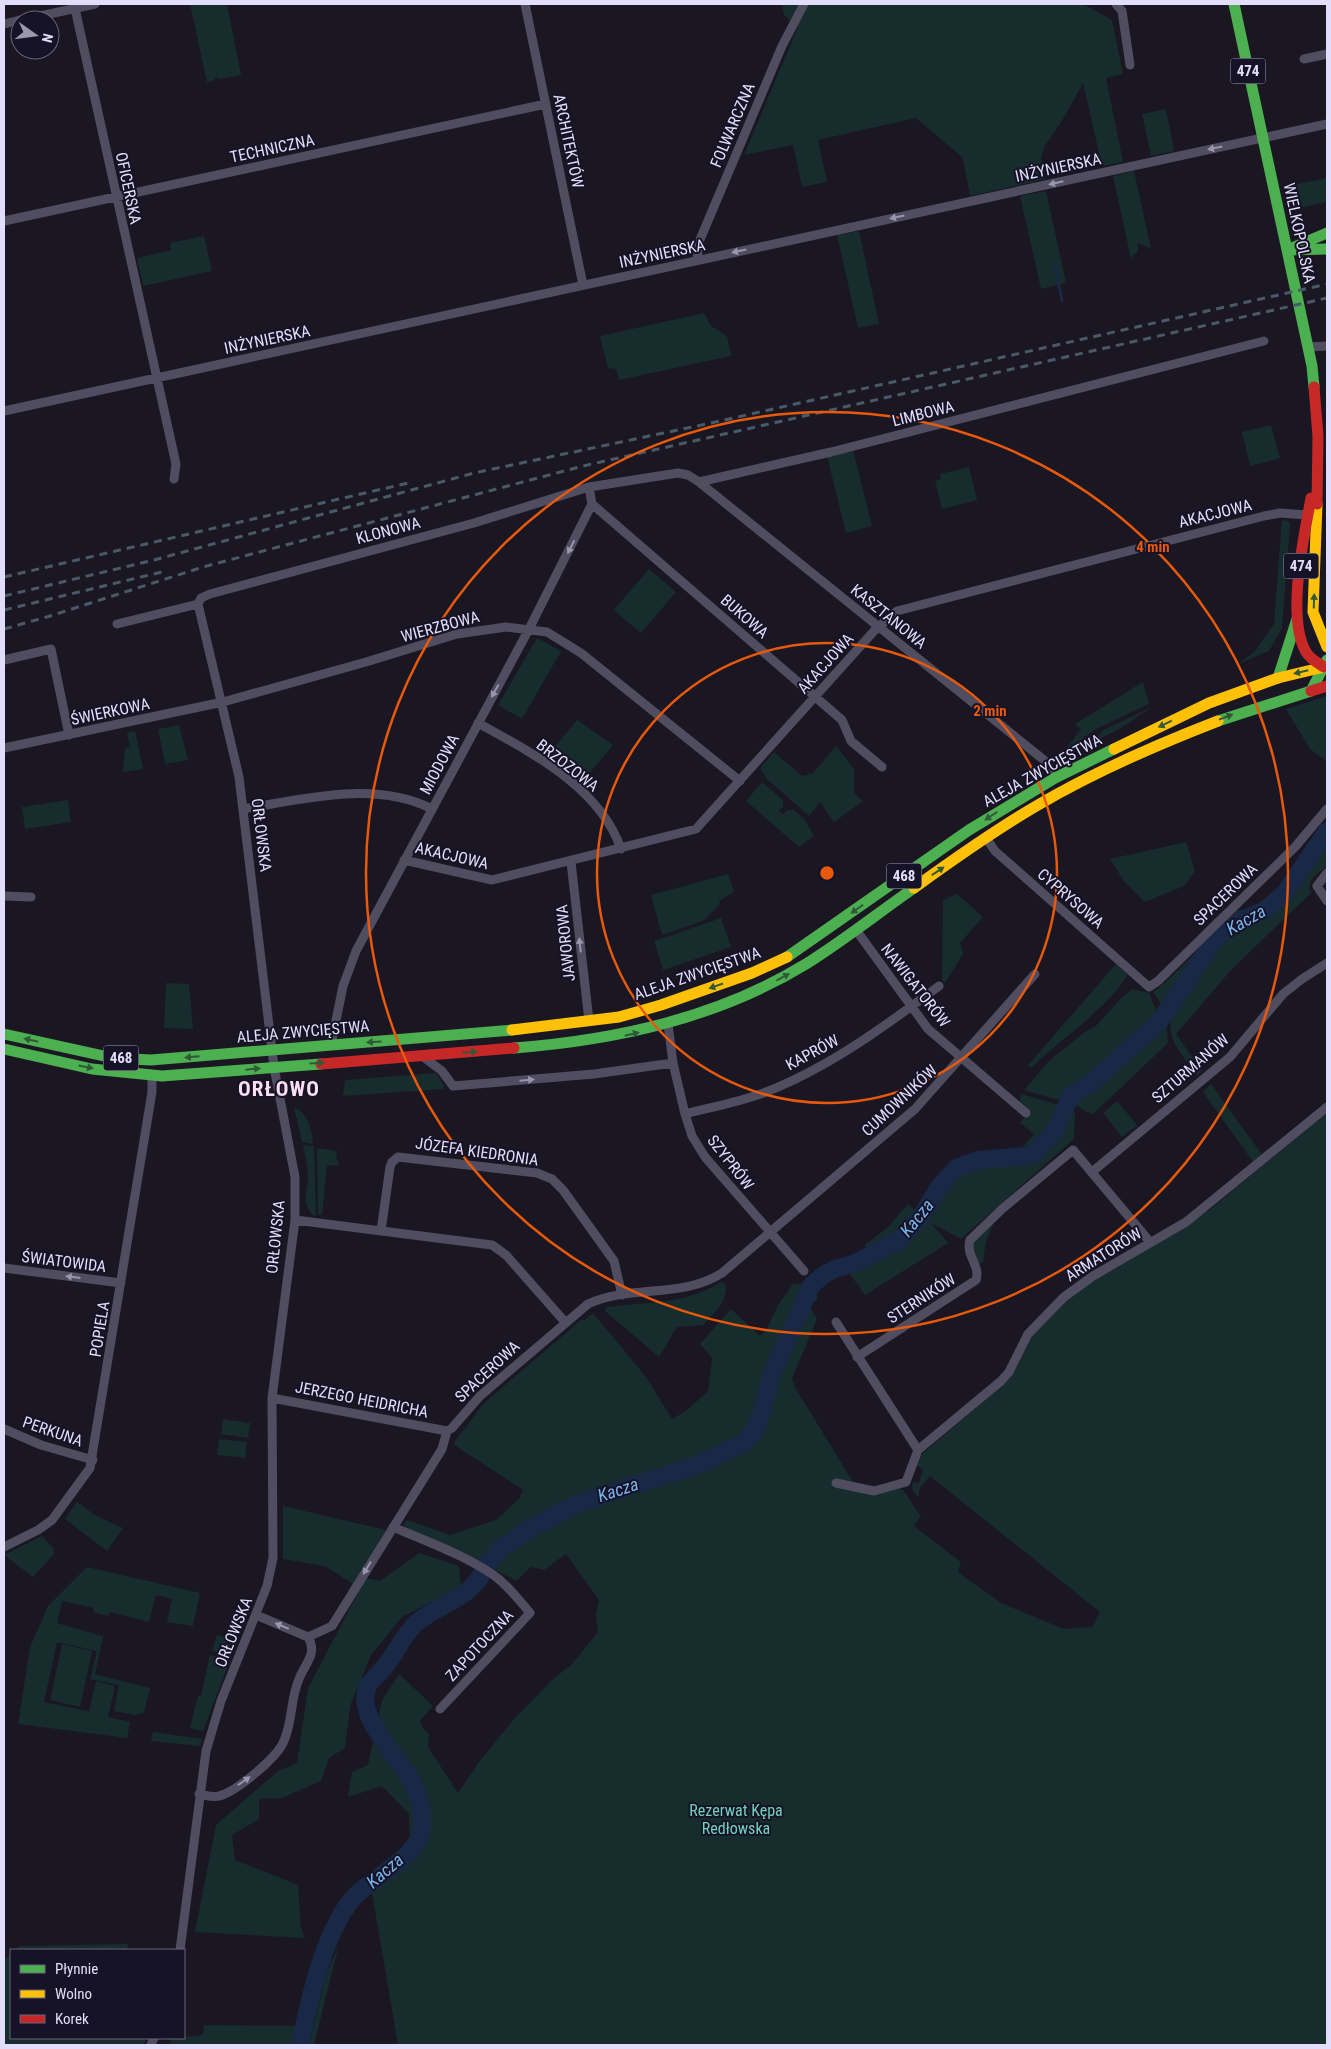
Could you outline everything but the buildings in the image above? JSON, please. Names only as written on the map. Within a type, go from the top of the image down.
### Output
[{"type":"main road","name":"WIELKOPOLSKA","points":[[1234,4],[1308,347],[1317,416],[1317,540],[1313,612],[1327,647]]},
{"type":"main road","points":[[1286,250],[1318,235],[1327,233]]},
{"type":"main road","points":[[1286,250],[1327,249]]},
{"type":"main road","name":"WIELKOPOLSKA","points":[[1316,471],[1307,515],[1298,584],[1298,618],[1306,652],[1326,665]]},
{"type":"main road","name":"WIELKOPOLSKA","points":[[1278,678],[1298,618]]},
{"type":"main road","points":[[1311,690],[1326,665]]},
{"type":"main road","name":"ALEJA ZWYCIĘSTWA","points":[[4,1034],[84,1052],[151,1060],[273,1049],[474,1035],[589,1021],[634,1013],[752,974],[787,957],[968,830],[1056,778],[1185,714],[1278,678],[1326,665]]},
{"type":"main road","name":"ALEJA ZWYCIĘSTWA","points":[[4,1049],[92,1069],[152,1076],[570,1044],[630,1034],[668,1024],[704,1013],[754,992],[810,962],[986,838],[1044,802],[1149,749],[1226,717],[1327,686]]},
{"type":"street","points":[[60,10],[95,4]]},
{"type":"street","name":"ARCHITEKTÓW","points":[[525,4],[583,285]]},
{"type":"street","name":"FOLWARCZNA","points":[[697,260],[699,242],[782,46],[804,4]]},
{"type":"street","points":[[1116,4],[1122,11],[1130,65]]},
{"type":"street","name":"OFICERSKA","points":[[75,6],[176,464],[174,479]]},
{"type":"street","points":[[1304,59],[1327,54]]},
{"type":"street","name":"TECHNICZNA","points":[[4,221],[546,104]]},
{"type":"street","name":"INŻYNIERSKA","points":[[4,411],[1327,124]]},
{"type":"street","name":"LIMBOWA","points":[[699,482],[822,454],[1264,342]]},
{"type":"street","points":[[1308,347],[1327,346]]},
{"type":"street","points":[[592,504],[589,487],[678,473],[688,475],[699,482]]},
{"type":"street","name":"KASZTANOWA","points":[[699,482],[1044,760],[1056,778]]},
{"type":"street","name":"KLONOWA","points":[[198,604],[202,598],[210,594],[474,523],[589,487]]},
{"type":"street","name":"MIODOWA","points":[[331,1045],[346,975],[367,929],[529,629],[592,504]]},
{"type":"street","name":"BUKOWA","points":[[592,504],[842,720],[851,741],[882,767]]},
{"type":"street","name":"AKACJOWA","points":[[404,860],[492,880],[571,862],[696,829],[878,627],[897,611],[1264,516],[1280,514],[1307,515]]},
{"type":"street","points":[[117,624],[198,604]]},
{"type":"street","name":"ORŁOWSKA","points":[[180,1949],[206,1751],[215,1718],[267,1586],[273,1558],[272,1398],[295,1220],[294,1177],[274,1067],[235,754],[198,604]]},
{"type":"street","name":"WIERZBOWA","points":[[223,702],[457,634],[506,627],[529,629],[548,632],[587,658],[740,781]]},
{"type":"street","points":[[4,660],[51,649],[69,735]]},
{"type":"street","name":"ŚWIERKOWA","points":[[4,748],[223,702]]},
{"type":"street","name":"BRZOZOWA","points":[[478,723],[537,757],[574,784],[605,816],[621,849]]},
{"type":"street","points":[[243,809],[339,795],[376,795],[414,802],[432,809]]},
{"type":"street","name":"SPACEROWA","points":[[1138,978],[1149,987],[1158,981],[1295,847],[1327,809]]},
{"type":"street","name":"CYPRYSOWA","points":[[986,838],[995,852],[1138,978]]},
{"type":"street","name":"JAWOROWA","points":[[571,862],[589,1021]]},
{"type":"street","points":[[1327,873],[1317,886],[1327,901]]},
{"type":"street","points":[[4,896],[30,898]]},
{"type":"street","name":"NAWIGATORÓW","points":[[856,930],[928,1029],[1026,1113]]},
{"type":"street","name":"SZTURMANÓW","points":[[1092,1172],[1230,1057],[1283,994],[1327,963]]},
{"type":"street","name":"CUMOWNIKÓW","points":[[770,1234],[915,1109],[962,1059],[1035,974]]},
{"type":"street","name":"KAPRÓW","points":[[685,1114],[766,1092],[809,1072],[855,1046],[939,986]]},
{"type":"street","name":"SZYPRÓW","points":[[668,1024],[673,1064],[692,1136],[705,1157],[804,1271]]},
{"type":"street","points":[[422,1056],[442,1071],[453,1086],[673,1064]]},
{"type":"street","name":"POPIELA","points":[[4,1547],[38,1530],[52,1520],[88,1473],[92,1460],[152,1092],[152,1076]]},
{"type":"street","name":"ARMATORÓW","points":[[918,1450],[1001,1381],[1009,1372],[1028,1334],[1064,1297],[1093,1276],[1186,1222],[1214,1202],[1327,1107]]},
{"type":"street","name":"STERNIKÓW","points":[[858,1357],[976,1280],[977,1272],[969,1254],[970,1240],[1002,1209],[1073,1150],[1092,1172]]},
{"type":"street","name":"JÓZEFA KIEDRONIA","points":[[382,1231],[390,1167],[392,1162],[398,1157],[537,1173],[558,1184],[614,1261],[622,1295]]},
{"type":"street","points":[[1092,1172],[1150,1242]]},
{"type":"street","points":[[295,1220],[492,1245],[506,1255],[564,1322]]},
{"type":"street","name":"SPACEROWA","points":[[308,1637],[328,1629],[336,1622],[355,1588],[442,1449],[447,1431],[452,1428],[480,1396],[564,1322],[580,1309],[599,1299],[692,1286],[709,1281],[770,1234]]},
{"type":"street","name":"ŚWIATOWIDA","points":[[4,1268],[121,1283]]},
{"type":"street","points":[[836,1322],[918,1450],[906,1482],[874,1491],[836,1482]]},
{"type":"street","name":"JERZEGO HEIDRICHA","points":[[272,1398],[447,1431]]},
{"type":"street","name":"PERKUNA","points":[[4,1429],[41,1444],[92,1460]]},
{"type":"street","name":"ZAPOTOCZNA","points":[[393,1527],[460,1557],[492,1574],[505,1584],[530,1613],[440,1709]]},
{"type":"street","points":[[200,1794],[219,1796],[246,1780],[277,1753],[288,1728],[299,1679],[312,1654],[312,1646],[308,1637],[256,1615]]},
{"type":"green space","points":[[190,4],[227,4],[241,75],[220,79],[216,77],[213,81],[207,82]]},
{"type":"green space","points":[[782,4],[1083,4],[1112,20],[1123,74],[1106,78],[1123,162],[1102,166],[1083,83],[1063,119],[1044,147],[1041,158],[1046,179],[970,196],[963,158],[916,118],[818,140],[827,182],[802,187],[793,145],[744,155],[798,27],[784,15]]},
{"type":"green space","points":[[1166,109],[1174,151],[1151,156],[1142,114]]},
{"type":"green space","points":[[1134,171],[1151,249],[1138,243],[1138,251],[1131,258],[1113,176]]},
{"type":"green space","points":[[1327,178],[1327,202],[1299,208],[1293,185]]},
{"type":"green space","points":[[1046,191],[1066,283],[1041,289],[1020,196]]},
{"type":"green space","points":[[859,231],[879,324],[858,328],[837,235]]},
{"type":"green space","points":[[204,236],[212,271],[143,286],[137,258],[171,250],[170,243]]},
{"type":"green space","points":[[704,313],[711,326],[727,336],[731,356],[619,380],[616,369],[608,368],[600,336]]},
{"type":"green space","points":[[1271,425],[1280,458],[1250,466],[1242,432]]},
{"type":"green space","points":[[853,450],[872,526],[846,533],[827,456]]},
{"type":"green space","points":[[969,467],[977,500],[942,509],[935,481],[941,479],[940,474]]},
{"type":"green space","points":[[1282,520],[1288,521],[1290,524],[1282,628],[1269,651],[1238,664],[1255,651],[1274,624]]},
{"type":"green space","points":[[649,569],[676,592],[641,633],[614,610]]},
{"type":"green space","points":[[537,638],[561,651],[522,719],[498,705]]},
{"type":"green space","points":[[1143,682],[1149,704],[1094,730],[1062,754],[1081,729],[1075,724]]},
{"type":"green space","points":[[1327,696],[1327,762],[1310,749],[1286,709]]},
{"type":"green space","points":[[1152,707],[1121,728],[1070,754],[1090,737],[1101,734],[1101,731]]},
{"type":"green space","points":[[577,720],[613,745],[580,784],[546,758]]},
{"type":"green space","points":[[179,725],[188,760],[165,764],[158,729]]},
{"type":"green space","points":[[135,731],[143,769],[123,772],[125,748],[130,747],[127,733]]},
{"type":"green space","points":[[836,746],[854,769],[854,793],[863,801],[834,822],[820,802],[809,816],[766,778],[760,768],[774,752],[802,776],[813,773]]},
{"type":"green space","points":[[762,782],[783,800],[783,806],[779,811],[783,814],[787,810],[794,810],[805,820],[814,836],[799,847],[746,801]]},
{"type":"green space","points":[[68,800],[71,822],[25,829],[22,807]]},
{"type":"green space","points":[[1327,825],[1327,866],[1311,881],[1311,893],[1232,969],[1176,1034],[1202,1071],[1197,1075],[1177,1048],[1171,1034],[1171,1017],[1167,1013],[1200,962],[1224,934],[1265,916],[1286,898],[1307,865],[1304,861],[1307,851]]},
{"type":"green space","points":[[1186,842],[1195,871],[1184,886],[1145,902],[1124,881],[1110,859]]},
{"type":"green space","points":[[728,874],[734,892],[719,901],[720,904],[703,921],[662,935],[651,895]]},
{"type":"green space","points":[[957,894],[983,917],[960,943],[963,954],[945,983],[942,980],[943,900]]},
{"type":"green space","points":[[1236,911],[1254,911],[1230,923],[1213,937],[1164,1009],[1153,992],[1180,968]]},
{"type":"green space","points":[[721,918],[731,947],[663,970],[654,941]]},
{"type":"green space","points":[[1116,964],[1128,975],[1118,988],[1095,1013],[1031,1068],[1028,1065]]},
{"type":"green space","points":[[166,983],[189,984],[193,1029],[164,1028]]},
{"type":"green space","points":[[1132,989],[1149,993],[1156,1010],[1161,1013],[1126,1048],[1089,1080],[1073,1091],[1066,1100],[1059,1098],[1058,1100],[1024,1090],[1050,1060],[1085,1032],[1096,1026],[1121,998]]},
{"type":"green space","points":[[1166,1019],[1168,1043],[1093,1114],[1070,1102],[1074,1096],[1089,1088],[1112,1069]]},
{"type":"green space","points":[[436,1073],[444,1085],[443,1089],[343,1096],[345,1080]]},
{"type":"green space","points":[[1211,1084],[1263,1156],[1254,1163],[1203,1092]]},
{"type":"green space","points":[[1021,1094],[1063,1106],[1053,1129],[1043,1143],[1022,1155],[1018,1153],[1034,1134],[1020,1123],[1030,1111],[1020,1101]]},
{"type":"green space","points":[[1117,1101],[1137,1125],[1122,1137],[1103,1113]]},
{"type":"green space","points":[[294,1107],[299,1109],[306,1117],[312,1133],[313,1144],[302,1142]]},
{"type":"green space","points":[[1067,1108],[1075,1112],[1074,1139],[961,1239],[931,1223],[948,1243],[865,1295],[850,1274],[867,1263],[865,1245],[888,1227],[908,1204],[923,1217],[958,1175],[968,1169],[1029,1160],[1042,1150],[1052,1137],[1061,1123]]},
{"type":"green space","name":"Rezerwat Kępa Redłowska","points":[[1327,1112],[1327,2045],[398,2045],[372,1893],[410,1841],[409,1814],[382,1786],[348,1797],[352,1772],[368,1765],[382,1700],[399,1674],[433,1706],[420,1721],[422,1727],[429,1734],[428,1747],[458,1793],[479,1762],[515,1718],[552,1680],[572,1664],[598,1632],[596,1615],[599,1600],[566,1554],[544,1570],[531,1567],[516,1581],[477,1560],[403,1526],[407,1520],[450,1535],[496,1520],[519,1499],[523,1490],[453,1444],[484,1403],[581,1320],[585,1320],[593,1313],[646,1377],[672,1419],[686,1411],[708,1391],[712,1358],[700,1344],[731,1309],[760,1336],[767,1329],[778,1305],[793,1284],[809,1283],[818,1299],[809,1306],[817,1319],[792,1379],[796,1389],[853,1482],[876,1494],[900,1488],[921,1516],[914,1526],[961,1562],[958,1572],[1001,1603],[1064,1629],[1092,1627],[1100,1612],[930,1476],[920,1488],[918,1497],[912,1488],[913,1482],[919,1483],[923,1470],[917,1465],[919,1457],[1006,1382],[1016,1369],[1033,1335],[1066,1300],[1093,1280],[1211,1209]]},
{"type":"green space","points":[[303,1145],[314,1146],[316,1216],[312,1215],[306,1200],[308,1173]]},
{"type":"green space","points":[[317,1148],[337,1151],[336,1158],[339,1162],[338,1166],[327,1165],[322,1215],[318,1214]]},
{"type":"green space","points":[[991,1222],[993,1224],[986,1241],[983,1262],[977,1266],[973,1258],[973,1242]]},
{"type":"green space","points":[[721,1282],[726,1284],[725,1297],[716,1312],[703,1325],[677,1327],[659,1357],[605,1311],[607,1307],[681,1298],[708,1289]]},
{"type":"green space","points":[[223,1419],[250,1423],[248,1438],[221,1434]]},
{"type":"green space","points":[[219,1439],[247,1442],[245,1458],[217,1455]]},
{"type":"green space","points":[[77,1502],[96,1516],[123,1528],[107,1551],[65,1519]]},
{"type":"green space","points":[[283,1506],[386,1530],[353,1584],[325,1566],[283,1559]]},
{"type":"green space","points":[[42,1536],[53,1548],[54,1554],[33,1577],[4,1555]]},
{"type":"green space","points":[[419,1553],[459,1566],[461,1587],[402,1617],[371,1655],[350,1706],[345,1748],[329,1758],[321,1781],[282,1798],[259,1799],[259,1819],[232,1835],[235,1860],[298,1885],[301,1928],[305,1938],[195,1932],[216,1825],[278,1771],[297,1763],[308,1688],[366,1578],[380,1581]]},
{"type":"green space","points":[[87,1567],[200,1593],[193,1626],[167,1622],[172,1599],[156,1595],[149,1622],[110,1612],[108,1616],[93,1612],[94,1608],[62,1601],[57,1623],[102,1636],[104,1633],[95,1674],[150,1688],[144,1713],[135,1715],[114,1711],[119,1685],[90,1679],[97,1651],[57,1642],[44,1702],[93,1712],[89,1711],[96,1681],[115,1686],[108,1717],[130,1722],[127,1738],[18,1724],[30,1647],[48,1606]]},
{"type":"green space","points":[[217,1635],[238,1640],[231,1656],[212,1651]]},
{"type":"green space","points":[[62,1644],[92,1651],[80,1707],[50,1700]]},
{"type":"green space","points":[[210,1655],[230,1660],[203,1731],[190,1728],[198,1696],[201,1696]]},
{"type":"green space","points":[[153,1732],[202,1739],[200,1746],[151,1741]]},
{"type":"green space","points":[[128,1944],[127,1949],[16,1949],[19,1946]]},
{"type":"green space","points":[[338,1948],[314,2045],[309,2045],[326,1974]]},
{"type":"green space","points":[[4,1949],[5,1960],[10,1955],[10,2039],[146,2039],[144,2045],[4,2045]]},
{"type":"green space","points":[[204,2025],[300,2026],[296,2045],[170,2044],[171,2039],[185,2039],[185,2037],[203,2035]]},
{"type":"waterway","points":[[1055,264],[1062,301]]},
{"type":"waterway","name":"Kacza","points":[[487,1565],[499,1550],[529,1529],[579,1503],[700,1464],[745,1442],[754,1431],[762,1413],[771,1376],[811,1286],[832,1270],[855,1263],[900,1240],[922,1215],[939,1187],[956,1168],[978,1160],[1027,1156],[1035,1153],[1055,1130],[1072,1094],[1090,1084],[1160,1021],[1214,940],[1231,925],[1265,910],[1284,894],[1327,831]]},
{"type":"waterway","name":"Kacza","points":[[300,2045],[319,1967],[334,1928],[343,1911],[362,1889],[406,1856],[420,1836],[422,1819],[416,1790],[405,1770],[371,1721],[365,1696],[369,1684],[387,1664],[415,1624],[469,1590],[483,1572]]},
{"type":"railway","points":[[4,596],[154,560],[474,473],[711,423],[1327,284]]},
{"type":"railway","points":[[4,629],[203,567],[583,466],[1327,298]]},
{"type":"railway","points":[[4,577],[408,483]]},
{"type":"railway","points":[[4,610],[166,571]]},
{"type":"traffic: fast","points":[[1234,4],[1312,366],[1314,387]]},
{"type":"traffic: fast","points":[[1287,250],[1327,233]]},
{"type":"traffic: fast","points":[[1290,250],[1327,249]]},
{"type":"traffic: fast","points":[[1278,678],[1297,619]]},
{"type":"traffic: fast","points":[[1218,721],[1311,691],[1327,660]]},
{"type":"traffic: fast","points":[[787,957],[969,830],[1055,778],[1114,749]]},
{"type":"traffic: fast","points":[[514,1048],[591,1039],[628,1032],[702,1012],[737,999],[772,983],[806,964],[914,888]]},
{"type":"traffic: fast","points":[[4,1034],[113,1058],[151,1060],[512,1030]]},
{"type":"traffic: fast","points":[[4,1049],[92,1069],[162,1076],[321,1064]]},
{"type":"traffic: slow","points":[[1317,504],[1313,612],[1327,647]]},
{"type":"traffic: slow","points":[[1114,749],[1209,703],[1278,678],[1324,667]]},
{"type":"traffic: slow","points":[[914,888],[990,835],[1059,793],[1126,760],[1218,721]]},
{"type":"traffic: slow","points":[[512,1030],[619,1017],[661,1005],[752,973],[787,957]]},
{"type":"traffic: jam","points":[[1314,387],[1318,436],[1317,504]]},
{"type":"traffic: jam","points":[[1311,498],[1298,576],[1297,619],[1300,637],[1306,652],[1312,659],[1324,667]]},
{"type":"traffic: jam","points":[[1311,691],[1327,686]]},
{"type":"traffic: jam","points":[[321,1064],[514,1048]]},
{"type":"district","name":"ORŁOWO","points":[[279,1089]]}]
